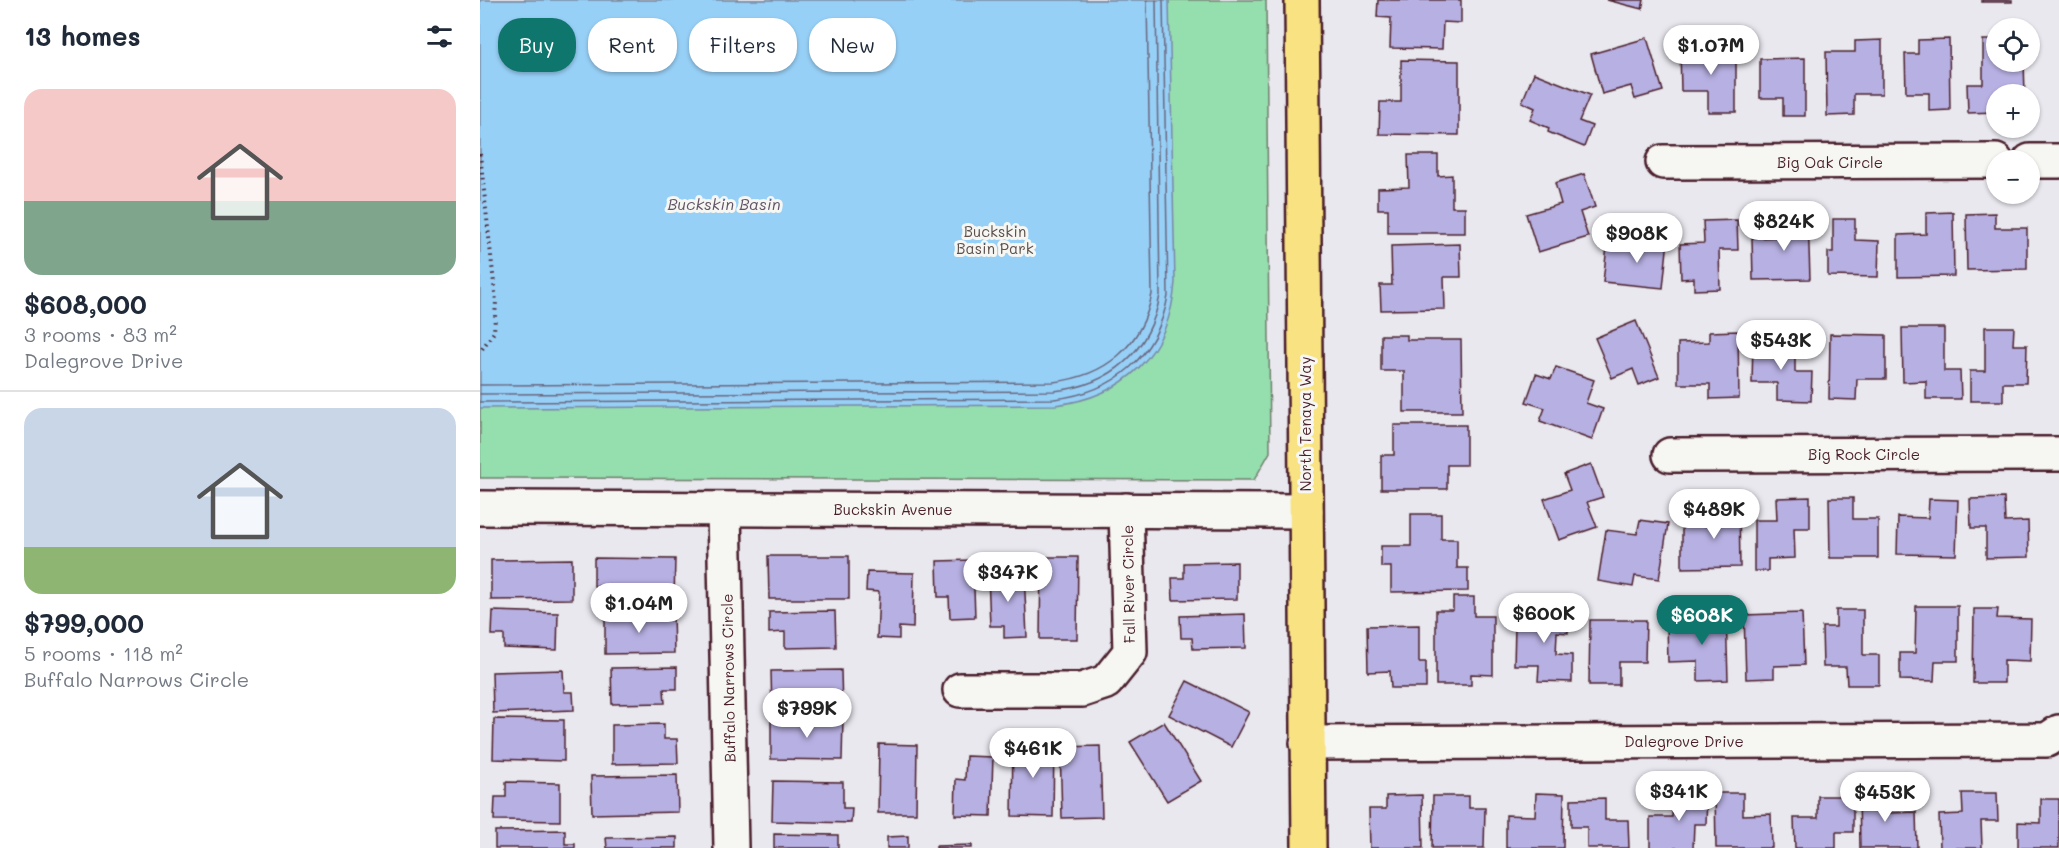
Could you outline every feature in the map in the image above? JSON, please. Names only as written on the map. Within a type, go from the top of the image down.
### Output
[{"type":"main road","name":"North Tenaya Way","points":[[1302,0],[1309,848]]},
{"type":"street","name":"Big Oak Circle","points":[[1663,162],[1986,161]]},
{"type":"street","points":[[2040,161],[2059,161]]},
{"type":"street","name":"Big Rock Circle","points":[[1670,455],[2059,454]]},
{"type":"street","name":"Buckskin Avenue","points":[[480,508],[1306,511]]},
{"type":"street","name":"Buffalo Narrows Circle","points":[[724,509],[731,848]]},
{"type":"street","name":"Fall River Circle","points":[[960,690],[1082,690],[1107,682],[1130,652],[1126,510]]},
{"type":"street","name":"Dalegrove Drive","points":[[1307,743],[2047,740],[2059,732]]},
{"type":"path","points":[[480,154],[496,302],[494,332],[480,352]]},
{"type":"green space","name":"Buckskin Basin","points":[[480,0],[1266,0],[1270,452],[1254,480],[480,478]]},
{"type":"water","name":"Buckskin Basin","points":[[480,0],[1169,0],[1175,282],[1164,330],[1153,350],[1139,367],[1122,381],[1103,392],[1055,405],[480,408]]},
{"type":"building","points":[[1378,0],[1461,0],[1461,23],[1443,22],[1442,49],[1390,48],[1391,18],[1377,17]]},
{"type":"building","points":[[1607,0],[1644,0],[1642,9]]},
{"type":"building","points":[[1982,0],[2012,0],[2012,2],[1982,2]]},
{"type":"building","points":[[1647,38],[1663,91],[1635,99],[1631,86],[1602,94],[1591,54]]},
{"type":"building","points":[[1949,39],[1950,110],[1929,111],[1929,93],[1906,93],[1905,54],[1918,54],[1918,40]]},
{"type":"building","points":[[1882,40],[1882,94],[1854,94],[1854,115],[1827,116],[1826,52],[1855,52],[1855,41]]},
{"type":"building","points":[[1983,40],[1986,40],[1986,72],[2024,72],[2025,84],[1986,84],[1986,112],[1968,113],[1967,84],[1983,84]]},
{"type":"building","points":[[1680,48],[1736,48],[1736,112],[1708,112],[1708,91],[1681,91]]},
{"type":"building","points":[[1805,58],[1805,116],[1783,116],[1783,98],[1760,98],[1760,59]]},
{"type":"building","points":[[1401,60],[1459,61],[1459,135],[1379,134],[1380,102],[1401,102]]},
{"type":"building","points":[[1534,73],[1590,95],[1579,121],[1592,126],[1584,147],[1548,132],[1549,128],[1530,120],[1535,108],[1522,102]]},
{"type":"building","points":[[1408,155],[1438,155],[1438,176],[1452,175],[1452,207],[1465,207],[1465,233],[1388,233],[1388,209],[1378,209],[1378,188],[1409,187]]},
{"type":"building","points":[[1584,174],[1595,207],[1580,212],[1588,237],[1538,252],[1526,214],[1561,204],[1555,183]]},
{"type":"building","points":[[1953,212],[1954,276],[1898,277],[1898,235],[1926,234],[1926,213]]},
{"type":"building","points":[[1995,213],[1995,228],[2027,228],[2027,269],[1967,270],[1966,214]]},
{"type":"building","points":[[1808,216],[1810,279],[1753,280],[1752,238],[1782,237],[1781,217]]},
{"type":"building","points":[[1833,219],[1855,219],[1855,240],[1879,241],[1878,277],[1828,276],[1828,252],[1833,252]]},
{"type":"building","points":[[1737,220],[1738,250],[1719,250],[1720,289],[1694,290],[1694,278],[1681,279],[1680,244],[1704,243],[1703,221]]},
{"type":"building","points":[[1640,237],[1668,240],[1663,288],[1603,282],[1607,246],[1639,249]]},
{"type":"building","points":[[1460,244],[1461,277],[1444,277],[1445,309],[1381,310],[1380,285],[1392,285],[1391,246]]},
{"type":"building","points":[[1636,321],[1659,377],[1639,385],[1633,369],[1612,378],[1595,338]]},
{"type":"building","points":[[1985,327],[2014,327],[2013,345],[2027,345],[2026,383],[2003,383],[2003,401],[1970,401],[1970,371],[1985,371]]},
{"type":"building","points":[[1902,328],[1944,328],[1944,371],[1960,371],[1961,399],[1926,399],[1926,381],[1903,382]]},
{"type":"building","points":[[1738,331],[1739,398],[1710,399],[1710,384],[1678,384],[1678,343],[1709,342],[1709,332]]},
{"type":"building","points":[[1830,334],[1886,335],[1886,379],[1857,379],[1856,400],[1829,399]]},
{"type":"building","points":[[1381,335],[1407,335],[1407,340],[1461,340],[1462,412],[1404,412],[1404,371],[1381,371]]},
{"type":"building","points":[[1753,342],[1795,342],[1795,372],[1812,372],[1811,401],[1777,400],[1777,383],[1752,383]]},
{"type":"building","points":[[1556,367],[1594,380],[1586,403],[1603,409],[1592,440],[1540,421],[1545,408],[1526,402],[1536,374],[1551,379]]},
{"type":"building","points":[[1394,425],[1466,425],[1466,465],[1447,465],[1447,489],[1381,489],[1381,455],[1394,455]]},
{"type":"building","points":[[1591,464],[1603,497],[1587,502],[1597,527],[1559,540],[1544,499],[1570,490],[1564,474]]},
{"type":"building","points":[[1810,497],[1810,528],[1794,528],[1795,558],[1768,559],[1768,571],[1754,571],[1754,520],[1777,520],[1776,498]]},
{"type":"building","points":[[1829,498],[1853,498],[1853,519],[1878,519],[1878,558],[1830,558]]},
{"type":"building","points":[[2004,498],[2005,522],[2028,521],[2029,557],[1986,558],[1986,528],[1971,528],[1970,499]]},
{"type":"building","points":[[1929,499],[1958,500],[1956,555],[1897,554],[1898,517],[1928,518]]},
{"type":"building","points":[[1739,503],[1740,567],[1682,568],[1682,526],[1712,526],[1712,504]]},
{"type":"building","points":[[1411,514],[1441,514],[1441,539],[1457,539],[1457,568],[1468,568],[1468,591],[1391,592],[1391,567],[1381,567],[1381,546],[1411,546]]},
{"type":"building","points":[[1640,520],[1668,524],[1659,579],[1635,576],[1633,587],[1598,581],[1606,530],[1637,534]]},
{"type":"building","points":[[768,556],[849,556],[849,599],[769,599]]},
{"type":"building","points":[[1041,557],[1078,557],[1077,639],[1040,639]]},
{"type":"building","points":[[594,558],[675,559],[674,599],[604,598],[604,586],[594,586]]},
{"type":"building","points":[[572,559],[572,599],[491,600],[491,560]]},
{"type":"building","points":[[973,560],[975,617],[950,618],[949,597],[938,597],[937,561]]},
{"type":"building","points":[[1237,562],[1237,599],[1173,600],[1172,578],[1184,578],[1184,563]]},
{"type":"building","points":[[867,572],[914,573],[913,628],[899,627],[899,639],[877,638],[879,592],[866,591]]},
{"type":"building","points":[[1024,572],[1027,637],[1004,638],[1004,626],[990,626],[988,574]]},
{"type":"building","points":[[1453,597],[1474,597],[1474,616],[1493,616],[1493,675],[1471,674],[1471,685],[1436,685],[1436,610],[1453,610]]},
{"type":"building","points":[[1916,606],[1958,606],[1958,661],[1935,661],[1934,681],[1900,680],[1900,653],[1915,653]]},
{"type":"building","points":[[1528,608],[1568,609],[1568,633],[1557,632],[1556,654],[1572,655],[1572,682],[1538,681],[1539,665],[1514,665],[1515,626],[1527,626]]},
{"type":"building","points":[[1974,609],[1998,609],[1997,618],[2031,619],[2030,661],[2004,660],[2004,683],[1973,683]]},
{"type":"building","points":[[1836,610],[1863,610],[1863,655],[1879,655],[1879,685],[1847,685],[1846,667],[1823,667],[1822,627],[1836,627]]},
{"type":"building","points":[[493,611],[558,613],[557,650],[504,648],[504,635],[492,635]]},
{"type":"building","points":[[835,611],[836,647],[785,648],[785,632],[769,633],[769,612]]},
{"type":"building","points":[[1726,612],[1728,680],[1698,681],[1698,661],[1668,662],[1667,625],[1699,624],[1699,613]]},
{"type":"building","points":[[1802,613],[1804,665],[1774,666],[1774,678],[1746,679],[1744,615]]},
{"type":"building","points":[[673,614],[674,653],[605,654],[605,615]]},
{"type":"building","points":[[1245,614],[1246,648],[1193,649],[1192,638],[1181,638],[1180,616]]},
{"type":"building","points":[[1590,620],[1646,620],[1645,662],[1619,662],[1619,685],[1589,685]]},
{"type":"building","points":[[1419,625],[1419,662],[1426,662],[1426,688],[1391,688],[1390,671],[1368,672],[1367,626]]},
{"type":"building","points":[[677,667],[677,689],[664,689],[665,703],[612,704],[611,668]]},
{"type":"building","points":[[563,670],[564,692],[573,692],[574,710],[493,713],[492,672]]},
{"type":"building","points":[[841,670],[842,710],[772,712],[771,671]]},
{"type":"building","points":[[1187,681],[1249,712],[1231,747],[1169,715]]},
{"type":"building","points":[[771,718],[843,719],[842,760],[771,759]]},
{"type":"building","points":[[494,719],[564,720],[564,761],[493,759]]},
{"type":"building","points":[[1164,722],[1201,781],[1167,801],[1130,742]]},
{"type":"building","points":[[664,724],[664,739],[677,739],[678,763],[612,764],[612,725]]},
{"type":"building","points":[[1013,741],[1054,742],[1053,817],[1012,816]]},
{"type":"building","points":[[879,744],[917,745],[916,813],[878,813]]},
{"type":"building","points":[[1100,746],[1102,817],[1062,818],[1060,747]]},
{"type":"building","points":[[966,756],[993,757],[991,816],[955,815],[956,779],[965,780]]},
{"type":"building","points":[[677,775],[678,812],[592,814],[591,776]]},
{"type":"building","points":[[773,781],[843,782],[843,808],[852,808],[851,823],[772,821]]},
{"type":"building","points":[[506,782],[560,783],[560,821],[494,820],[495,797],[506,797]]},
{"type":"building","points":[[1888,790],[1888,813],[1916,812],[1917,848],[1860,848],[1859,791]]},
{"type":"building","points":[[1536,793],[1564,794],[1563,848],[1506,848],[1506,815],[1535,816]]},
{"type":"building","points":[[1673,793],[1707,794],[1706,824],[1694,824],[1693,848],[1650,848],[1650,817],[1672,817]]},
{"type":"building","points":[[1715,793],[1743,793],[1743,815],[1771,814],[1772,848],[1716,848]]},
{"type":"building","points":[[1962,793],[1997,793],[1998,821],[1981,821],[1982,848],[1940,848],[1939,815],[1963,814]]},
{"type":"building","points":[[1422,795],[1423,848],[1370,848],[1369,809],[1386,809],[1386,796]]},
{"type":"building","points":[[1433,796],[1469,796],[1469,808],[1485,808],[1484,848],[1432,848]]},
{"type":"building","points":[[1818,796],[1853,796],[1853,832],[1836,832],[1836,848],[1795,848],[1794,818],[1818,818]]},
{"type":"building","points":[[1605,798],[1605,820],[1628,820],[1629,848],[1587,848],[1587,827],[1571,827],[1571,799]]},
{"type":"building","points":[[2041,799],[2059,799],[2059,848],[2018,848],[2018,822],[2041,823]]},
{"type":"building","points":[[565,830],[565,844],[575,844],[575,848],[495,848],[495,831]]},
{"type":"building","points":[[774,834],[838,835],[838,848],[774,848]]},
{"type":"building","points":[[908,836],[908,848],[887,848],[887,837]]},
{"type":"building","points":[[677,837],[677,848],[607,848],[606,838]]},
{"type":"building","points":[[972,845],[972,848],[936,848],[936,846]]},
{"type":"park label","name":"Buckskin Basin Park","points":[[995,240]]}]
